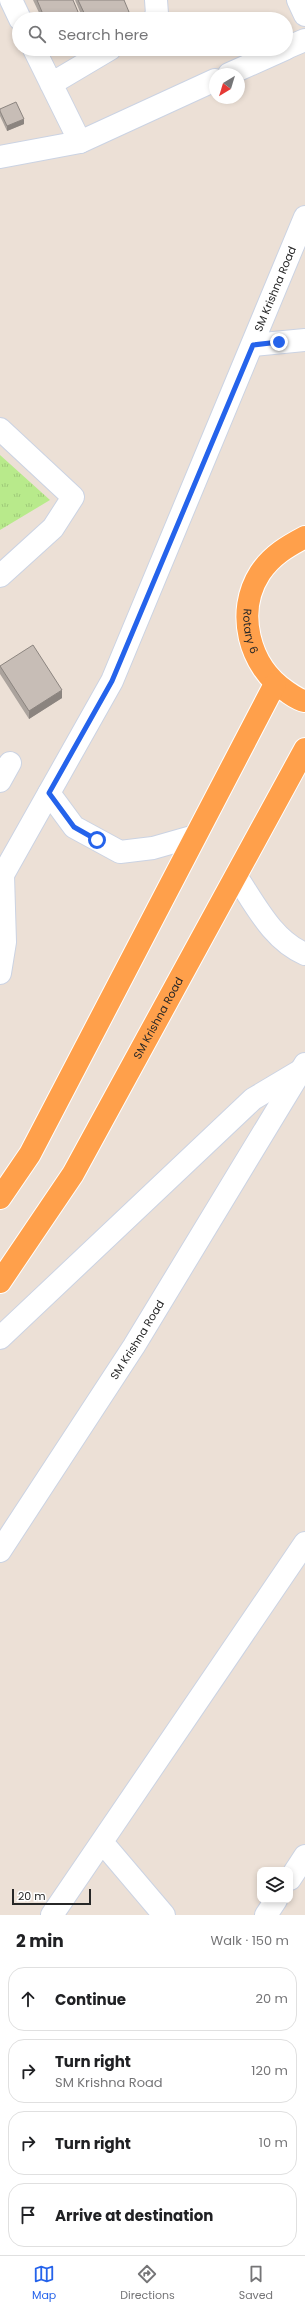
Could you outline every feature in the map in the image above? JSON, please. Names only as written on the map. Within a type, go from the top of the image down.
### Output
[{"type":"highway","name":"Rotary 6","points":[[305,537],[280,550],[260,573],[249,601],[248,631],[257,660],[275,684],[305,701]]},
{"type":"highway","points":[[0,1198],[30,1154],[275,684]]},
{"type":"highway","name":"SM Krishna Road","points":[[0,1282],[73,1174],[305,749]]},
{"type":"street","points":[[10,0],[16,12]]},
{"type":"street","points":[[156,0],[157,12]]},
{"type":"street","points":[[298,0],[305,15]]},
{"type":"street","points":[[293,45],[305,40]]},
{"type":"street","points":[[38,56],[80,142]]},
{"type":"street","points":[[52,84],[98,56]]},
{"type":"street","points":[[242,68],[269,56]]},
{"type":"street","points":[[0,161],[80,142],[209,83]]},
{"type":"street","name":"SM Krishna Road","points":[[1,877],[112,681],[299,239],[305,217]]},
{"type":"street","points":[[253,345],[305,340]]},
{"type":"street","points":[[0,429],[73,496],[54,528],[0,576]]},
{"type":"street","points":[[49,793],[74,827],[120,852],[153,848],[195,836]]},
{"type":"street","points":[[236,876],[269,926],[295,949],[305,954]]},
{"type":"street","points":[[0,973],[5,942],[1,877]]},
{"type":"street","points":[[0,1338],[253,1099],[304,1071]]},
{"type":"street","name":"SM Krishna Road","points":[[0,1551],[134,1346],[304,1071]]},
{"type":"street","points":[[52,1915],[305,1543]]},
{"type":"street","points":[[102,1842],[164,1915]]},
{"type":"street","points":[[293,1874],[305,1856]]},
{"type":"street","points":[[266,1915],[274,1903]]},
{"type":"green space","points":[[0,455],[50,500],[0,530]]},
{"type":"building","points":[[37,0],[73,0],[78,12],[42,12]]},
{"type":"building","points":[[78,0],[124,0],[129,12],[84,12]]},
{"type":"building","points":[[16,102],[24,119],[7,126],[0,109]]},
{"type":"building","points":[[33,645],[62,690],[29,711],[0,666]]},
{"type":"route","points":[[97,840],[74,827],[49,793],[112,681],[253,345],[279,342]]}]
